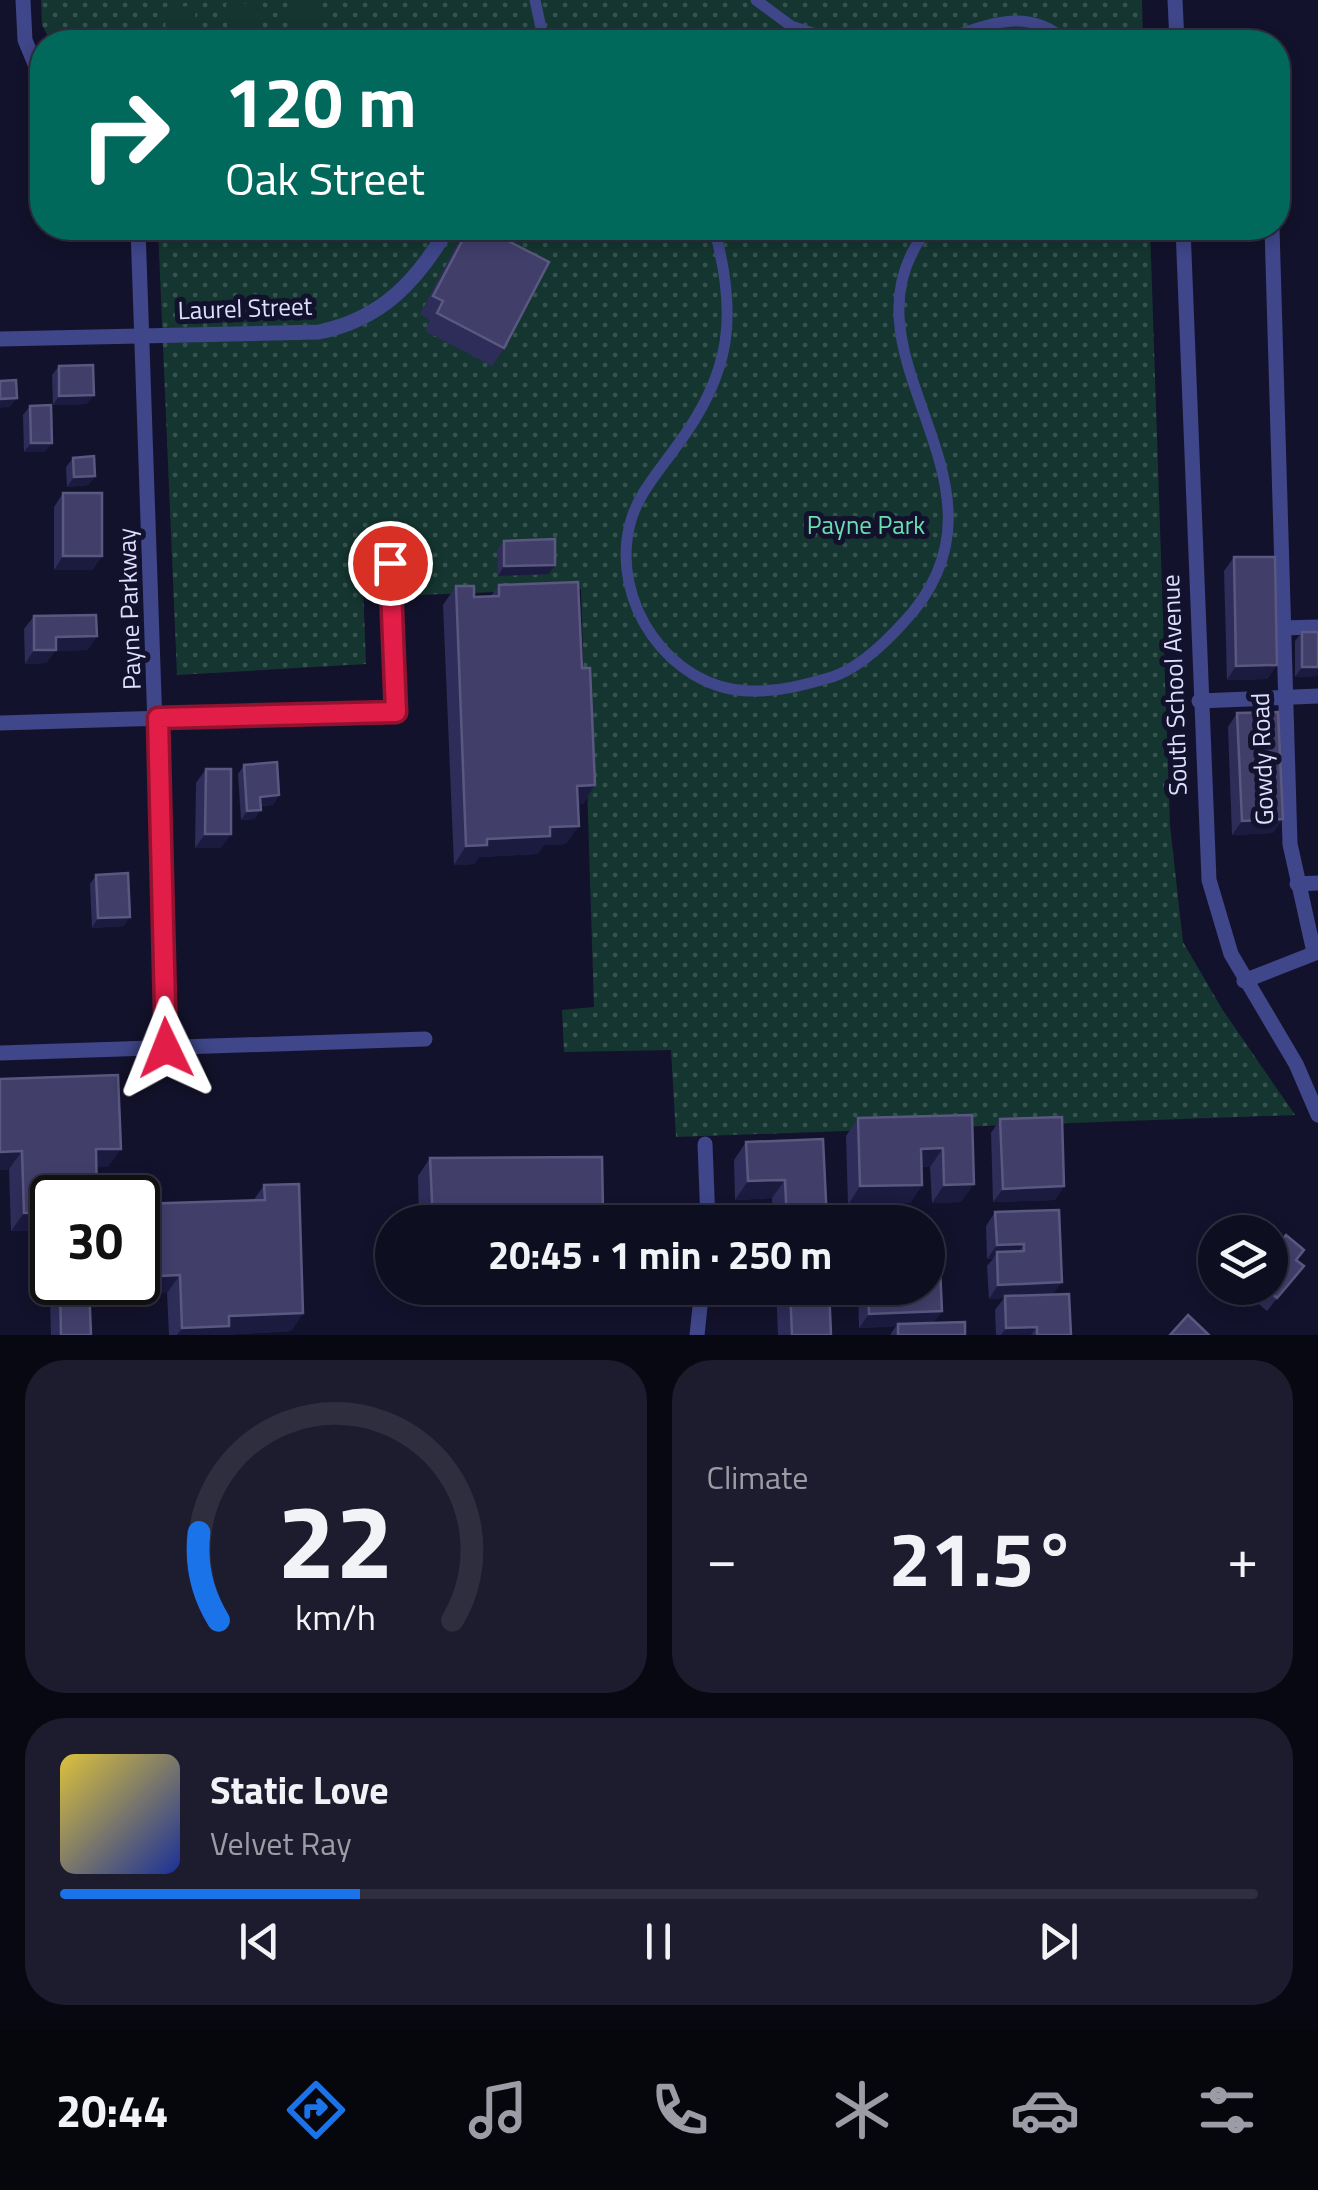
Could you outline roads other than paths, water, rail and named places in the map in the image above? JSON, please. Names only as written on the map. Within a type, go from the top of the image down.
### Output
[{"type":"street","points":[[22,0],[25,40],[30,52]]},
{"type":"street","points":[[535,0],[541,30]]},
{"type":"street","points":[[756,0],[791,26],[803,30]]},
{"type":"street","points":[[1175,0],[1176,30]]},
{"type":"street","points":[[972,30],[1006,19],[1032,23],[1045,30]]},
{"type":"street","name":"Payne Parkway","points":[[139,240],[158,718],[166,1048]]},
{"type":"street","name":"Laurel Street","points":[[0,339],[319,332],[340,328],[388,304],[409,285],[440,240]]},
{"type":"street","points":[[717,240],[731,302],[724,350],[705,408],[644,491],[630,522],[626,546],[638,613],[657,647],[697,677],[746,691],[795,688],[844,673],[887,641],[921,605],[938,564],[950,514],[946,473],[908,373],[897,291],[919,240]]},
{"type":"street","name":"South School Avenue","points":[[1183,240],[1209,880],[1218,920],[1244,981],[1296,1064],[1318,1115]]},
{"type":"street","name":"Gowdy Road","points":[[1272,240],[1290,844],[1296,884],[1316,952]]},
{"type":"street","points":[[0,723],[396,712],[390,563]]},
{"type":"street","points":[[1282,628],[1318,628]]},
{"type":"street","points":[[1199,700],[1318,696]]},
{"type":"street","points":[[1296,884],[1318,883]]},
{"type":"street","points":[[1244,981],[1316,952]]},
{"type":"street","points":[[0,1053],[425,1040]]},
{"type":"street","points":[[705,1144],[707,1205]]},
{"type":"street","points":[[697,1335],[700,1305]]},
{"type":"park label","name":"Payne Park","points":[[866,525]]}]
